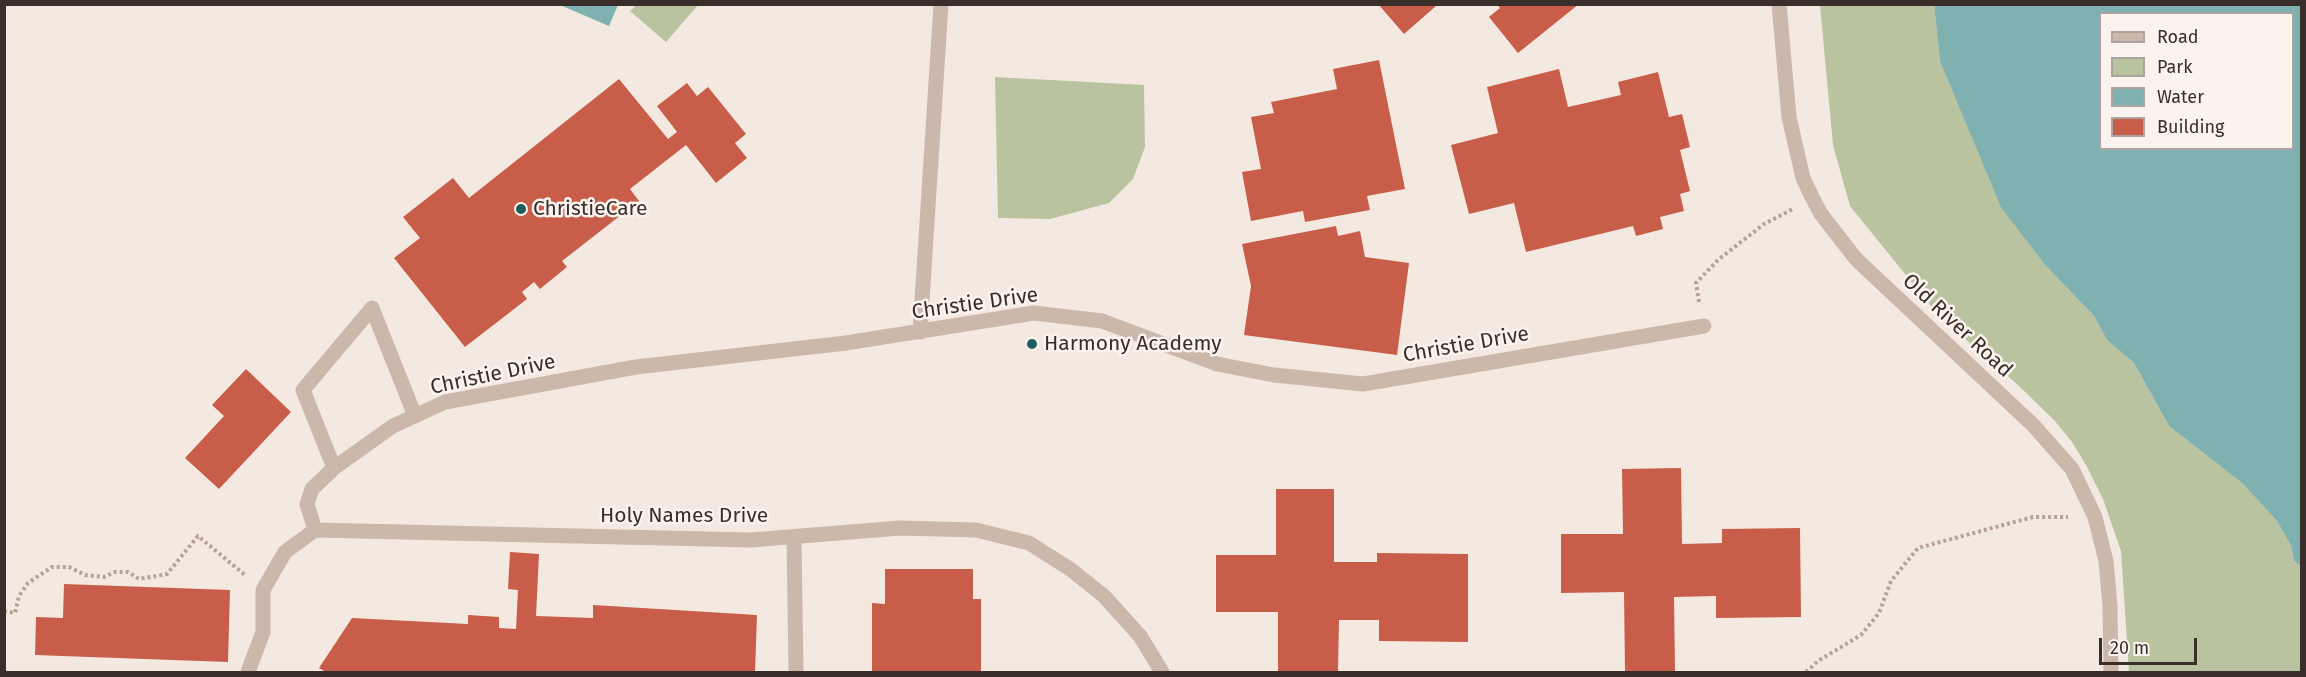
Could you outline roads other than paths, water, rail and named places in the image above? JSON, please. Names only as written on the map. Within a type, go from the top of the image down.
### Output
[{"type":"street","points":[[920,332],[941,4]]},
{"type":"street","name":"Old River Road","points":[[1779,4],[1789,117],[1803,178],[1813,199],[1821,214],[1856,259],[2052,443],[2072,469],[2095,517],[2106,561],[2110,606],[2111,672]]},
{"type":"street","points":[[334,468],[303,390],[372,308],[415,416]]},
{"type":"street","name":"Christie Drive","points":[[315,530],[307,504],[312,489],[334,468],[393,426],[445,402],[636,367],[846,343],[1034,313],[1102,321],[1217,364],[1274,375],[1363,384],[1704,326]]},
{"type":"street","name":"Holy Names Drive","points":[[315,530],[751,540],[900,528],[976,530],[1029,543],[1070,569],[1104,597],[1140,636],[1162,672]]},
{"type":"street","points":[[248,672],[263,632],[263,590],[285,552],[315,530]]},
{"type":"street","points":[[794,537],[796,672]]},
{"type":"water","points":[[560,5],[618,5],[609,26]]},
{"type":"water","points":[[1934,5],[2301,5],[2301,566],[2294,561],[2291,546],[2277,521],[2242,483],[2169,426],[2134,363],[2107,340],[2094,316],[2045,265],[2001,207],[1940,61]]},
{"type":"place","name":"ChristieCare","points":[[521,209]]},
{"type":"place","name":"Harmony Academy","points":[[1032,344]]}]
